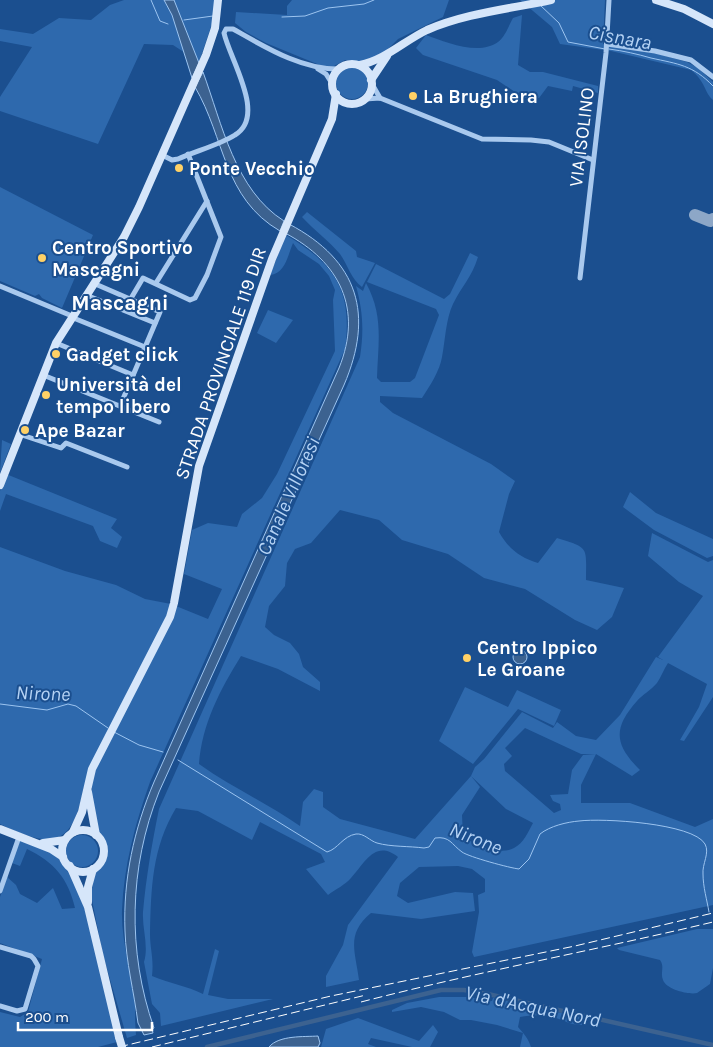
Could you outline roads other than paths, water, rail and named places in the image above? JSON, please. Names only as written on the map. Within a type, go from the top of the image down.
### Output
[{"type":"street","points":[[0,485],[56,343],[134,218],[201,68],[213,33],[218,0]]},
{"type":"street","name":"VIA ISOLINO","points":[[580,278],[607,44],[609,0]]},
{"type":"street","points":[[656,0],[684,9],[713,24]]},
{"type":"street","points":[[315,67],[340,68],[349,64],[360,65],[372,62],[427,30],[454,20],[548,1]]},
{"type":"street","points":[[162,155],[172,160],[231,137],[244,127],[249,109],[224,33],[226,29],[232,29],[273,50],[315,67],[326,74],[336,94],[344,101],[351,103],[365,99],[380,98],[473,137],[548,142],[594,160]]},
{"type":"street","points":[[607,44],[655,51],[691,60],[713,77]]},
{"type":"street","points":[[365,99],[369,94],[372,82],[390,53]]},
{"type":"street","points":[[360,65],[368,73],[380,98]]},
{"type":"street","points":[[333,85],[334,78],[340,68]]},
{"type":"street","name":"STRADA PROVINCIALE 119 DIR","points":[[332,119],[336,94]]},
{"type":"street","name":"STRADA PROVINCIALE 119 DIR","points":[[73,832],[82,812],[92,769],[170,617],[199,466],[292,208],[332,119],[341,108],[351,103]]},
{"type":"street","points":[[130,300],[143,278],[190,300],[195,298],[207,275],[221,237],[188,154]]},
{"type":"street","points":[[156,283],[207,201]]},
{"type":"street","points":[[93,283],[160,312],[120,406]]},
{"type":"street","points":[[0,286],[145,347]]},
{"type":"street","points":[[85,295],[155,323]]},
{"type":"street","points":[[56,343],[133,375]]},
{"type":"street","points":[[42,375],[159,422]]},
{"type":"street","points":[[19,434],[61,448],[66,443],[127,467]]},
{"type":"street","name":"STRADA PROVINCIALE 119 DIR","points":[[88,787],[89,807],[96,834]]},
{"type":"street","points":[[0,829],[36,843],[63,857],[70,866],[88,906],[122,1047]]},
{"type":"street","points":[[63,857],[65,840],[73,832],[85,830],[96,834],[101,841],[104,853],[93,869],[88,886],[88,906]]},
{"type":"street","points":[[0,890],[19,837]]},
{"type":"street","points":[[36,843],[50,844],[65,840]]},
{"type":"street","points":[[70,866],[81,871],[93,869]]},
{"type":"street","points":[[0,947],[31,956],[38,966],[25,1009],[17,1011],[0,1006]]},
{"type":"water","points":[[164,0],[174,0],[199,63],[192,78],[172,15]]},
{"type":"water","points":[[203,72],[232,154],[253,192],[267,208],[284,221],[280,231],[261,217],[247,202],[227,166],[205,106],[195,87]]},
{"type":"water","name":"Canale Villoresi","points":[[289,224],[313,239],[331,255],[345,273],[354,292],[358,313],[358,336],[353,360],[344,385],[159,792],[149,821],[137,879],[135,909],[139,969],[145,999],[154,1028],[152,1029],[153,1033],[144,1035],[138,1023],[128,966],[125,931],[128,873],[141,818],[154,782],[339,368],[346,346],[347,307],[342,289],[333,273],[320,258],[285,233]]},
{"type":"water","points":[[517,650],[523,650],[527,657],[523,664],[517,664],[513,660],[513,654]]},
{"type":"water","points":[[318,1036],[320,1043],[318,1047],[269,1047],[279,1040]]},
{"type":"waterway","name":"Cisnara","points":[[151,0],[160,21],[168,24]]},
{"type":"waterway","name":"Cisnara","points":[[282,17],[305,16],[328,8],[364,4],[374,0]]},
{"type":"waterway","name":"Cisnara","points":[[540,5],[559,23],[568,42],[605,49]]},
{"type":"waterway","name":"Cisnara","points":[[184,20],[213,16]]},
{"type":"waterway","name":"Cisnara","points":[[609,49],[685,66],[692,69],[713,86]]},
{"type":"waterway","name":"Nirone","points":[[0,704],[47,710],[68,704],[76,706],[108,728]]},
{"type":"waterway","name":"Nirone","points":[[114,732],[139,745],[163,752]]},
{"type":"waterway","name":"Nirone","points":[[178,760],[327,852],[351,835],[356,834],[382,844],[424,848],[429,847],[435,838],[444,838],[466,854],[519,869],[529,859],[540,834],[564,823],[591,820],[626,821],[683,831],[697,837],[706,847],[703,879],[709,912]]},
{"type":"waterway","name":"Via d'Acqua Nord","points":[[207,1047],[441,990],[464,990],[488,994],[713,1045]]},
{"type":"railway","points":[[119,1047],[331,996],[575,946],[713,913]]},
{"type":"railway","points":[[361,1002],[713,922]]},
{"type":"railway","points":[[152,1047],[366,995]]},
{"type":"place","name":"La Brughiera","points":[[413,96]]},
{"type":"place","name":"Ponte Vecchio","points":[[179,168]]},
{"type":"place","name":"Centro Sportivo Mascagni","points":[[42,258]]},
{"type":"place","name":"Gadget click","points":[[56,354]]},
{"type":"place","name":"Università del tempo libero","points":[[46,395]]},
{"type":"place","name":"Ape Bazar","points":[[25,430]]},
{"type":"place","name":"Centro Ippico Le Groane","points":[[467,658]]},
{"type":"district","name":"Mascagni","points":[[120,303]]}]
